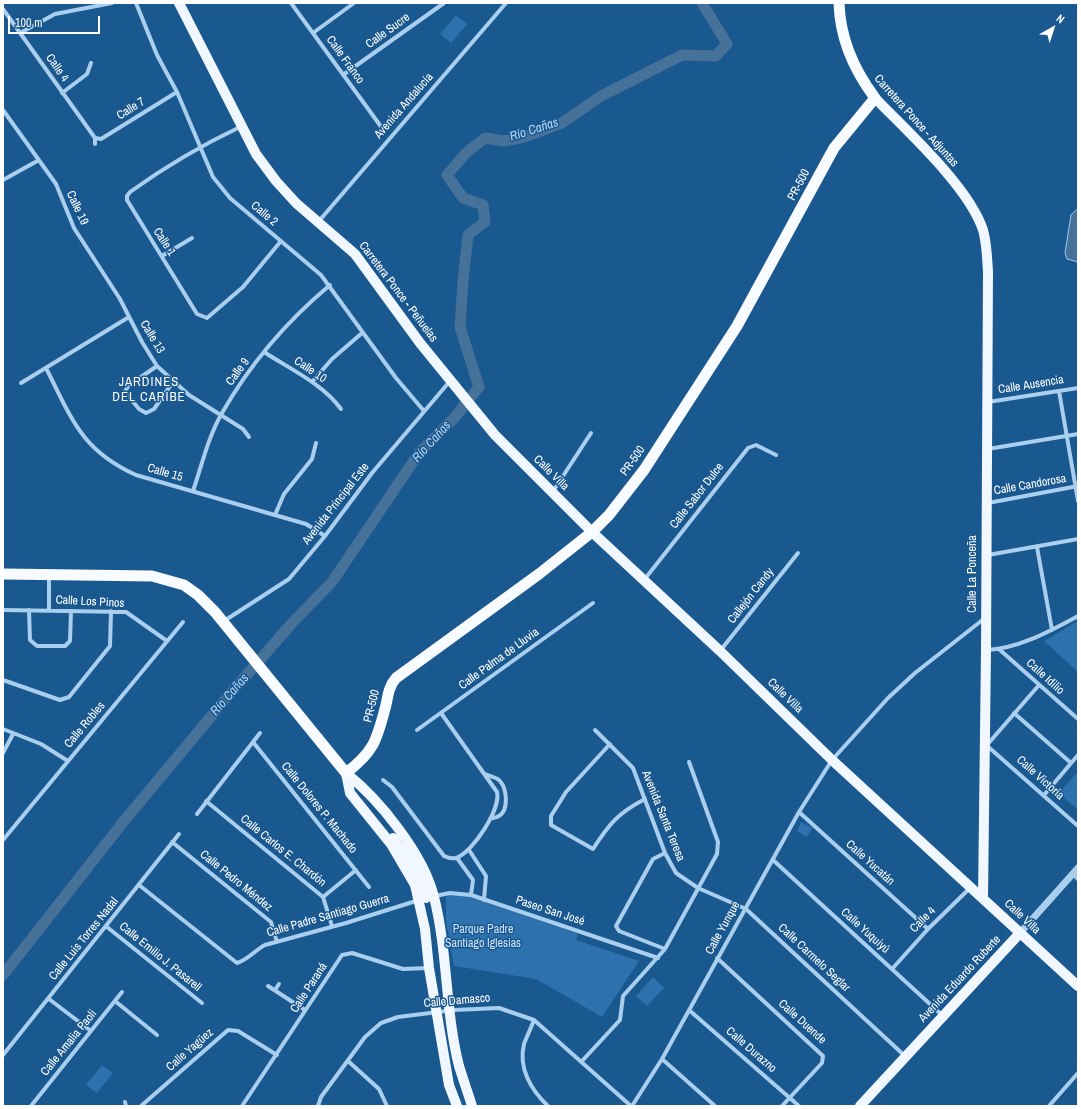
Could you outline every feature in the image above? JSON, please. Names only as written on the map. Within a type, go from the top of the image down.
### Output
[{"type":"highway","name":"Carretera Ponce - Adjuntas","points":[[839,3],[843,36],[850,56],[859,74],[875,98]]},
{"type":"highway","name":"PR-500","points":[[346,773],[361,762],[372,748],[380,725],[389,689],[396,678],[540,574],[592,532],[609,515],[644,470],[737,326],[834,148],[875,98]]},
{"type":"highway","points":[[3,574],[141,575],[164,578],[184,585],[198,595],[223,621],[346,773]]},
{"type":"main road","name":"Carretera Ponce - Peñuelas","points":[[179,3],[256,154],[276,181],[296,203],[355,254],[420,343],[481,418]]},
{"type":"main road","name":"Carretera Ponce - Adjuntas","points":[[875,98],[938,164],[971,204],[983,230],[986,250]]},
{"type":"main road","name":"Calle La Ponceña","points":[[982,898],[986,744],[986,250]]},
{"type":"main road","name":"Calle Villa","points":[[481,418],[552,493],[592,532],[720,651],[832,760],[1078,986]]},
{"type":"main road","points":[[346,773],[350,793],[373,822],[392,836],[402,849],[415,870],[427,898],[444,953],[450,1011],[459,1065],[472,1106]]},
{"type":"main road","points":[[346,773],[373,798],[400,832],[422,864],[427,898],[425,929],[429,968],[449,1085],[457,1106]]},
{"type":"main road","name":"Avenida Eduardo Ruberte","points":[[863,1105],[1020,933]]},
{"type":"street","points":[[20,34],[54,14],[112,3]]},
{"type":"street","name":"Calle 2","points":[[136,3],[157,54],[177,92],[213,176],[230,198],[321,275],[330,285],[362,333],[396,378],[424,411]]},
{"type":"street","name":"Calle Franco","points":[[291,3],[382,128]]},
{"type":"street","points":[[313,33],[354,3]]},
{"type":"street","name":"Calle Sucre","points":[[343,75],[444,3]]},
{"type":"street","name":"Avenida Andalucía","points":[[318,222],[506,3]]},
{"type":"street","name":"Calle 4","points":[[3,9],[95,138]]},
{"type":"street","points":[[62,93],[87,74],[91,63]]},
{"type":"street","name":"Calle 7","points":[[95,138],[101,139],[177,92]]},
{"type":"street","name":"Calle 19","points":[[3,110],[56,184],[74,228],[120,299],[129,317]]},
{"type":"street","name":"Calle 1","points":[[242,126],[163,168],[127,196],[129,205],[197,314],[207,318],[243,287],[281,241]]},
{"type":"street","points":[[95,138],[95,144]]},
{"type":"street","points":[[3,180],[39,160]]},
{"type":"street","points":[[162,256],[192,238]]},
{"type":"street","name":"Calle 9","points":[[193,491],[221,414],[243,380],[283,328],[330,285]]},
{"type":"street","name":"Calle 13","points":[[21,383],[129,317],[157,366],[189,395],[243,429],[249,437]]},
{"type":"street","points":[[312,382],[332,359],[362,333]]},
{"type":"street","name":"Calle 10","points":[[264,352],[312,382],[335,400],[341,409]]},
{"type":"street","points":[[157,366],[128,386],[125,392],[139,409],[146,413],[154,410],[173,382]]},
{"type":"street","name":"Calle 15","points":[[46,368],[78,431],[102,456],[118,467],[136,475],[306,524],[325,536]]},
{"type":"street","name":"Avenida Principal Este","points":[[223,621],[289,579],[325,536],[372,473],[424,411],[454,384]]},
{"type":"street","name":"Calle Ausencia","points":[[987,402],[1078,388]]},
{"type":"street","points":[[1059,391],[1077,486],[1078,501]]},
{"type":"street","points":[[552,493],[591,433]]},
{"type":"street","points":[[987,449],[1078,434]]},
{"type":"street","points":[[275,515],[284,494],[312,459],[316,443]]},
{"type":"street","name":"Calle Sabor Dulce","points":[[644,580],[748,448],[756,445],[776,455]]},
{"type":"street","name":"Calle Candorosa","points":[[986,503],[1077,486]]},
{"type":"street","points":[[986,555],[1078,539]]},
{"type":"street","points":[[1037,547],[1052,630]]},
{"type":"street","name":"Callejón Candy","points":[[720,651],[798,553]]},
{"type":"street","points":[[49,575],[49,610]]},
{"type":"street","name":"Calle Palma de Lluvia","points":[[417,730],[592,603]]},
{"type":"street","name":"Calle Los Pinos","points":[[3,610],[126,612],[167,641]]},
{"type":"street","points":[[29,610],[30,640],[37,646],[65,646],[70,640],[71,610]]},
{"type":"street","points":[[3,680],[60,700],[69,697],[110,646],[111,611]]},
{"type":"street","points":[[986,650],[1000,650],[1052,630],[1078,616]]},
{"type":"street","name":"Calle Yunque","points":[[631,1106],[662,1059],[799,812],[832,760],[888,698],[915,673],[986,617]]},
{"type":"street","name":"Calle Robles","points":[[3,840],[182,622]]},
{"type":"street","name":"Calle Idilio","points":[[1000,650],[1078,719]]},
{"type":"street","points":[[986,744],[1039,685]]},
{"type":"street","points":[[383,780],[392,787],[444,856],[450,859],[456,858],[468,850],[496,810],[499,799],[497,792],[442,713]]},
{"type":"street","points":[[1014,713],[1071,763]]},
{"type":"street","points":[[3,730],[46,746],[68,761]]},
{"type":"street","name":"Avenida Santa Teresa","points":[[595,730],[633,768],[665,853],[676,873],[698,888]]},
{"type":"street","points":[[197,814],[260,733]]},
{"type":"street","points":[[3,753],[13,734]]},
{"type":"street","name":"Calle Dolores P. Machado","points":[[253,742],[369,887]]},
{"type":"street","points":[[610,744],[566,792],[551,816],[551,825],[593,849],[608,826],[626,808],[645,799]]},
{"type":"street","name":"Calle Victoria","points":[[986,744],[1078,826]]},
{"type":"street","points":[[1044,795],[1078,755]]},
{"type":"street","points":[[582,1062],[620,1020],[623,996],[658,958],[665,948],[717,854],[718,842],[689,762]]},
{"type":"street","points":[[484,774],[499,780],[505,789],[506,799],[504,810],[500,816],[489,820]]},
{"type":"street","name":"Calle Carlos E. Chardón","points":[[206,802],[323,897],[332,926]]},
{"type":"street","name":"Calle Yucatán","points":[[799,812],[928,929]]},
{"type":"street","name":"Calle Luis Torres Nadal","points":[[3,1055],[107,927],[179,834]]},
{"type":"street","name":"Calle Pedro Méndez","points":[[172,842],[271,922],[277,942]]},
{"type":"street","points":[[468,850],[486,876],[484,900]]},
{"type":"street","points":[[665,853],[653,859],[616,926],[619,931],[665,948]]},
{"type":"street","points":[[456,858],[473,880],[471,895]]},
{"type":"street","name":"Calle Yuquiyú","points":[[772,860],[943,1016]]},
{"type":"street","points":[[323,897],[356,870]]},
{"type":"street","name":"Avenida Eduardo Ruberte","points":[[1020,933],[1076,874]]},
{"type":"street","name":"Calle Padre Santiago Guerra","points":[[139,885],[237,963],[243,962],[255,950],[265,945],[427,898]]},
{"type":"street","name":"Calle 4","points":[[892,969],[928,929],[971,887]]},
{"type":"street","name":"Calle Carmelo Seglar","points":[[698,888],[746,909],[906,1057]]},
{"type":"street","name":"Paseo San José","points":[[427,898],[450,893],[471,895],[658,958]]},
{"type":"street","name":"Calle Emilio J. Pasarell","points":[[107,927],[202,1003]]},
{"type":"street","name":"Calle Paraná","points":[[242,1106],[342,955],[352,953],[403,969],[429,968]]},
{"type":"street","name":"Calle Duende","points":[[717,958],[823,1056],[822,1062],[782,1106]]},
{"type":"street","points":[[275,990],[279,984]]},
{"type":"street","points":[[268,986],[305,1010]]},
{"type":"street","name":"Calle Amalia Paoli","points":[[31,1106],[122,992]]},
{"type":"street","points":[[49,999],[91,1031]]},
{"type":"street","points":[[115,1001],[157,1035]]},
{"type":"street","name":"Calle Damasco","points":[[318,1106],[321,1097],[365,1037],[381,1023],[398,1017],[436,1012],[499,1008],[534,1020],[631,1106]]},
{"type":"street","name":"Calle Durazno","points":[[690,1010],[799,1106]]},
{"type":"street","points":[[534,1020],[524,1045],[524,1066],[528,1081],[540,1098],[548,1106]]},
{"type":"street","name":"Calle Yagüez","points":[[141,1106],[228,1030],[238,1031],[277,1055]]},
{"type":"street","points":[[662,1059],[715,1106]]},
{"type":"street","points":[[348,1061],[379,1089],[387,1106]]},
{"type":"street","points":[[1049,1106],[1078,1073]]},
{"type":"green space","points":[[456,15],[467,24],[451,43],[440,34]]},
{"type":"green space","points":[[1078,621],[1078,672],[1044,641]]},
{"type":"green space","points":[[1078,771],[1078,810],[1062,796],[1060,792]]},
{"type":"green space","points":[[801,822],[812,828],[807,837],[797,831]]},
{"type":"green space","name":"Parque Padre Santiago Iglesias","points":[[450,894],[462,894],[578,934],[576,940],[639,961],[602,1017],[536,979],[454,966],[446,921],[446,897]]},
{"type":"green space","points":[[653,977],[664,988],[647,1006],[636,996]]},
{"type":"green space","points":[[102,1065],[113,1073],[97,1093],[86,1085]]},
{"type":"shaded area","points":[[1078,209],[1078,262],[1067,259],[1065,253],[1071,215]]},
{"type":"waterway","name":"Río Cañas","points":[[3,975],[124,821],[229,695],[293,622],[332,582],[419,453],[455,417],[479,387],[460,327],[468,235],[485,222],[483,205],[463,198],[447,175],[466,153],[485,138],[503,141],[521,138],[562,123],[601,96],[682,55],[716,56],[727,44],[702,3]]},
{"type":"district","name":"JARDINES DEL CARIBE","points":[[149,390]]}]
